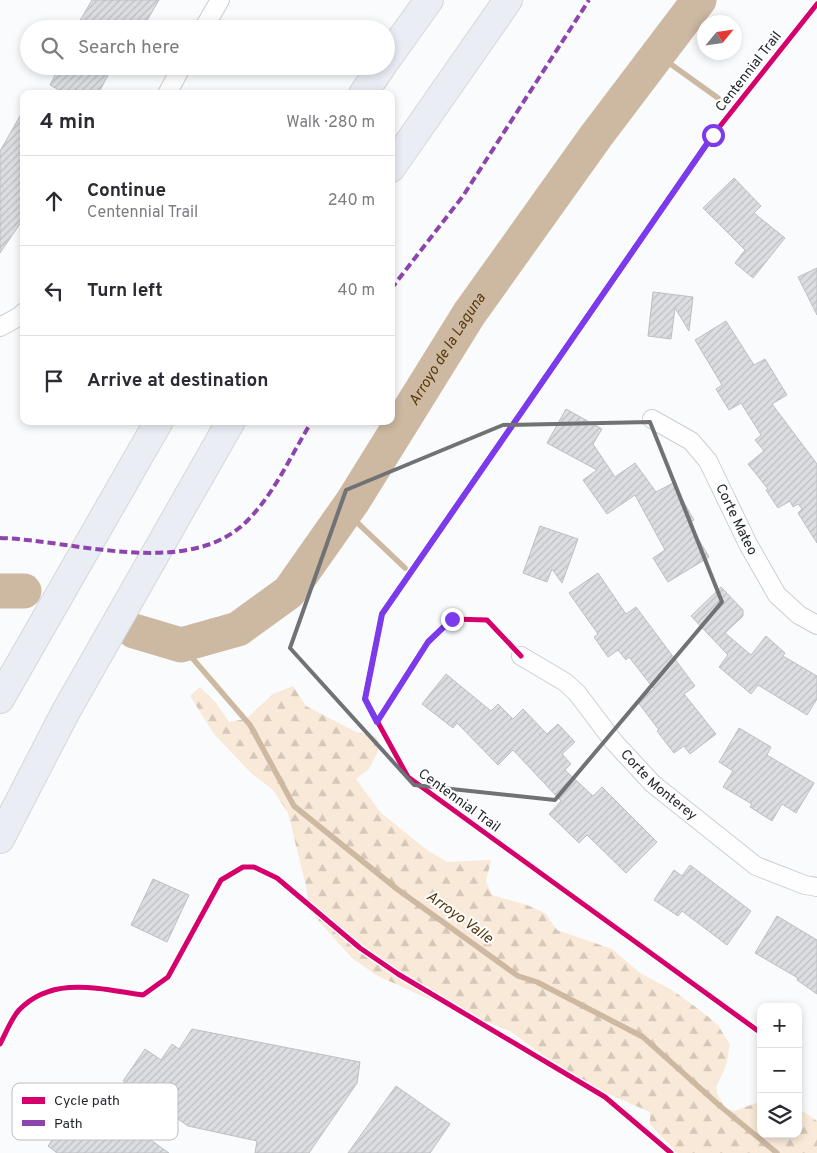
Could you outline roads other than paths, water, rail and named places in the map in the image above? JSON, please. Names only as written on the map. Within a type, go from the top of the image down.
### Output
[{"type":"highway","points":[[395,47],[428,0]]},
{"type":"highway","points":[[395,162],[508,0]]},
{"type":"highway","points":[[366,90],[376,75]]},
{"type":"highway","points":[[0,699],[157,425]]},
{"type":"highway","points":[[0,839],[65,714],[173,519],[228,425]]},
{"type":"street","points":[[209,20],[220,0]]},
{"type":"street","points":[[168,90],[177,75]]},
{"type":"street","points":[[0,328],[20,316]]},
{"type":"street","name":"Corte Mateo","points":[[652,419],[692,441],[708,461],[748,544],[777,595],[799,615],[817,625]]},
{"type":"street","name":"Corte Monterey","points":[[521,656],[565,682],[577,693],[614,742],[653,784],[756,866],[805,885],[817,887]]},
{"type":"waterway","name":"Arroyo de la Laguna","points":[[134,631],[181,645],[238,629],[289,592],[353,501],[469,314],[596,136],[699,0]]},
{"type":"waterway","points":[[658,55],[718,98]]},
{"type":"waterway","points":[[345,511],[405,568]]},
{"type":"waterway","name":"Arroyo de la Laguna","points":[[0,591],[24,591]]},
{"type":"waterway","name":"Arroyo Valle","points":[[181,645],[250,725],[294,806],[397,889],[518,976],[537,982],[643,1037],[720,1106],[777,1153]]}]
